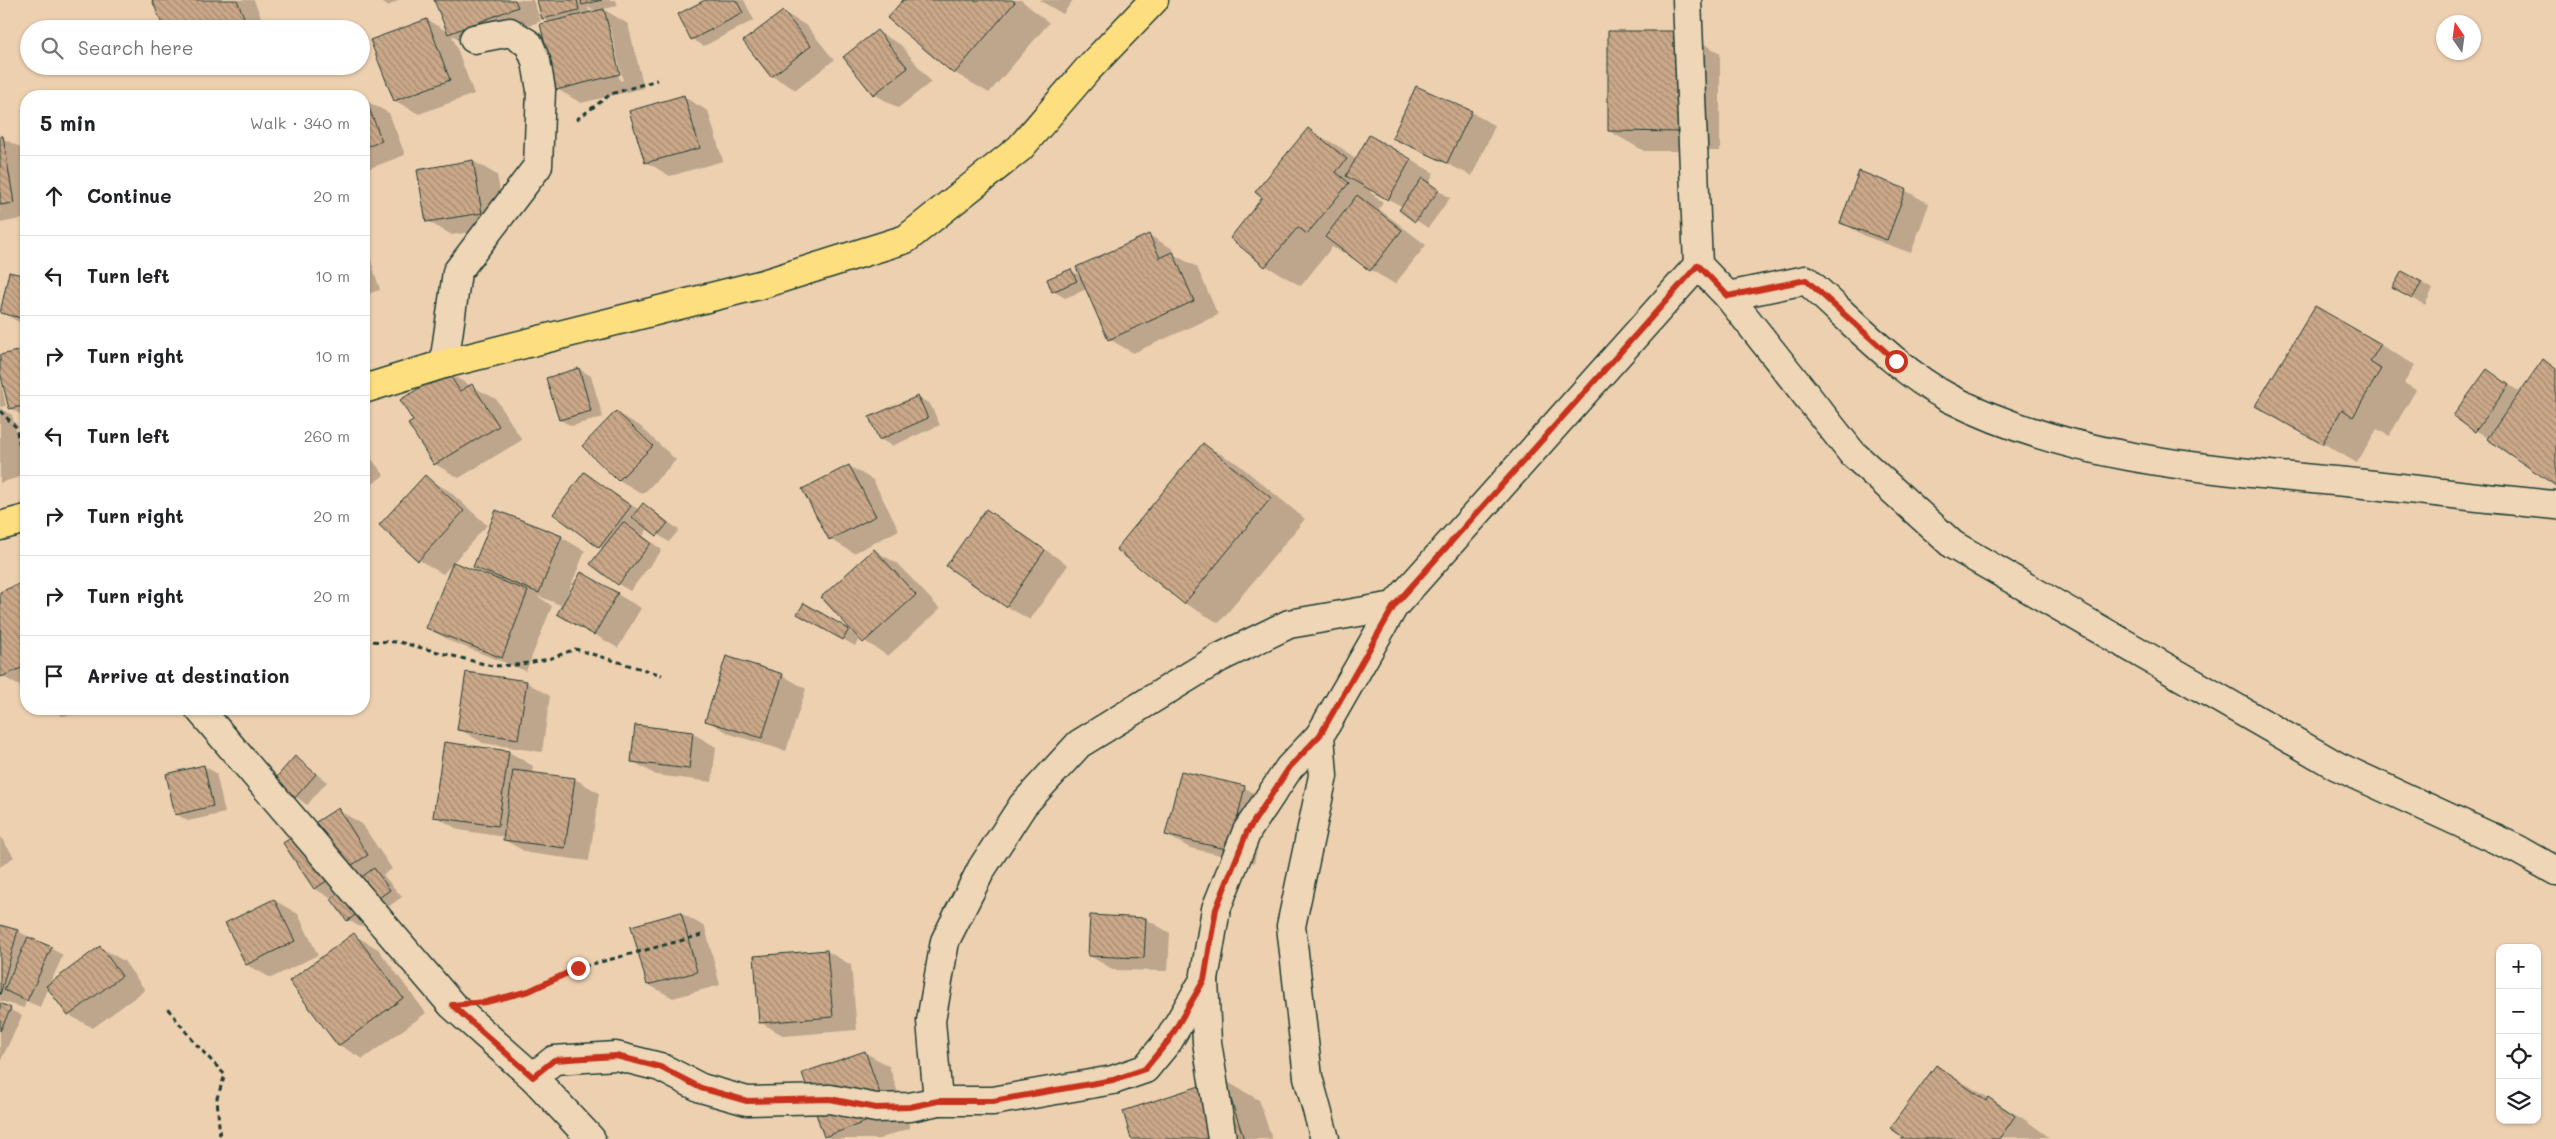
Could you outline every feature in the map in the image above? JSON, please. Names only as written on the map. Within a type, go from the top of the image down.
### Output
[{"type":"main road","points":[[370,387],[444,364],[762,284],[906,239],[1020,148],[1088,68],[1154,0]]},
{"type":"main road","points":[[0,526],[20,521]]},
{"type":"street","points":[[1687,0],[1698,265],[1728,296],[1852,452],[1953,545],[2337,766],[2517,849],[2556,871]]},
{"type":"street","points":[[444,364],[457,272],[538,166],[541,90],[536,61],[529,44],[510,32],[474,39]]},
{"type":"street","points":[[1222,1139],[1207,1042],[1204,980],[1216,909],[1247,832],[1289,768],[1320,735],[1394,606],[1698,265]]},
{"type":"street","points":[[1728,296],[1806,280],[1896,361],[1948,397],[2018,427],[2096,451],[2228,472],[2344,482],[2556,505]]},
{"type":"street","points":[[938,1101],[931,1021],[945,941],[982,868],[1023,805],[1073,750],[1079,744],[1219,658],[1289,624],[1394,606]]},
{"type":"street","points":[[204,715],[452,1005],[533,1077],[591,1139]]},
{"type":"street","points":[[1320,735],[1323,776],[1291,926],[1308,1077],[1325,1139]]},
{"type":"street","points":[[533,1077],[554,1060],[616,1056],[660,1067],[701,1088],[747,1101],[830,1099],[876,1108],[910,1107],[938,1101],[993,1101],[1113,1080],[1145,1069],[1169,1040],[1204,980]]},
{"type":"path","points":[[575,122],[611,94],[657,80]]},
{"type":"path","points":[[0,412],[16,428],[20,447]]},
{"type":"path","points":[[370,641],[399,642],[492,666],[516,665],[549,659],[575,649],[662,675]]},
{"type":"path","points":[[452,1005],[486,1002],[529,991],[578,968],[702,935]]},
{"type":"path","points":[[168,1009],[225,1075],[217,1098],[220,1139]]},
{"type":"building","points":[[152,0],[237,0],[245,20],[160,20]]},
{"type":"building","points":[[434,0],[515,0],[518,7],[448,34]]},
{"type":"building","points":[[537,0],[577,0],[579,10],[542,19]]},
{"type":"building","points":[[581,0],[602,0],[582,5]]},
{"type":"building","points":[[705,0],[736,0],[743,13],[691,40],[678,14]]},
{"type":"building","points":[[903,0],[1012,0],[1015,2],[954,74],[887,18]]},
{"type":"building","points":[[604,9],[620,74],[556,90],[540,24]]},
{"type":"building","points":[[783,11],[811,46],[771,77],[743,41]]},
{"type":"building","points":[[427,19],[450,80],[394,101],[370,40]]},
{"type":"building","points":[[877,30],[908,68],[873,95],[843,57]]},
{"type":"building","points":[[1608,31],[1686,31],[1686,132],[1608,131]]},
{"type":"building","points":[[1416,86],[1472,111],[1447,163],[1392,138]]},
{"type":"building","points":[[684,95],[700,148],[645,163],[629,111]]},
{"type":"building","points":[[370,111],[382,141],[370,146]]},
{"type":"building","points":[[1308,128],[1347,159],[1336,172],[1349,183],[1307,234],[1298,227],[1265,267],[1230,238],[1262,198],[1255,192]]},
{"type":"building","points":[[1369,135],[1411,159],[1388,200],[1346,176]]},
{"type":"building","points":[[0,136],[3,136],[14,203],[0,205]]},
{"type":"building","points":[[473,160],[482,213],[426,222],[417,170]]},
{"type":"building","points":[[1859,171],[1906,189],[1887,240],[1840,223]]},
{"type":"building","points":[[1422,178],[1439,190],[1415,222],[1399,210]]},
{"type":"building","points":[[1357,195],[1402,230],[1370,271],[1325,237]]},
{"type":"building","points":[[1149,234],[1160,258],[1173,252],[1194,301],[1108,340],[1076,267]]},
{"type":"building","points":[[1071,269],[1077,281],[1052,292],[1047,279]]},
{"type":"building","points":[[2402,271],[2422,282],[2412,299],[2392,288]]},
{"type":"building","points":[[9,272],[20,275],[20,318],[0,313]]},
{"type":"building","points":[[2315,306],[2381,344],[2370,362],[2381,369],[2353,417],[2342,409],[2322,444],[2255,406]]},
{"type":"building","points":[[20,350],[20,406],[9,409],[0,372],[0,355]]},
{"type":"building","points":[[2543,359],[2556,369],[2556,486],[2487,439]]},
{"type":"building","points":[[579,368],[591,411],[559,420],[546,378]]},
{"type":"building","points":[[2487,369],[2509,385],[2475,432],[2453,416]]},
{"type":"building","points":[[447,371],[460,391],[472,384],[499,426],[434,465],[408,424],[413,421],[400,400]]},
{"type":"building","points":[[918,396],[928,418],[879,440],[869,417]]},
{"type":"building","points":[[616,411],[653,446],[618,481],[582,446]]},
{"type":"building","points":[[1203,443],[1271,498],[1184,604],[1116,549]]},
{"type":"building","points":[[849,465],[876,516],[829,540],[802,489]]},
{"type":"building","points":[[584,472],[631,506],[599,548],[553,514]]},
{"type":"building","points":[[425,475],[464,511],[418,561],[379,525]]},
{"type":"building","points":[[643,503],[668,523],[657,536],[632,517]]},
{"type":"building","points":[[986,509],[1045,550],[1006,607],[946,566]]},
{"type":"building","points":[[496,510],[562,536],[539,593],[473,567]]},
{"type":"building","points":[[623,522],[651,543],[618,585],[590,564]]},
{"type":"building","points":[[874,549],[916,595],[863,643],[821,597]]},
{"type":"building","points":[[453,562],[528,591],[502,658],[426,628]]},
{"type":"building","points":[[581,572],[618,593],[594,635],[557,614]]},
{"type":"building","points":[[20,584],[20,669],[1,677],[0,592]]},
{"type":"building","points":[[804,603],[849,629],[843,640],[797,614]]},
{"type":"building","points":[[726,656],[783,674],[762,738],[705,721]]},
{"type":"building","points":[[466,672],[527,681],[518,739],[457,730]]},
{"type":"building","points":[[635,725],[693,732],[689,769],[631,762]]},
{"type":"building","points":[[444,742],[509,751],[498,826],[433,817]]},
{"type":"building","points":[[295,756],[316,774],[294,799],[273,781]]},
{"type":"building","points":[[204,765],[213,806],[175,815],[166,774]]},
{"type":"building","points":[[513,770],[575,778],[565,848],[503,840]]},
{"type":"building","points":[[1181,771],[1245,786],[1230,850],[1165,835]]},
{"type":"building","points":[[338,808],[368,855],[314,889],[283,843]]},
{"type":"building","points":[[374,868],[390,890],[347,921],[331,899]]},
{"type":"building","points":[[274,899],[295,941],[246,965],[225,923]]},
{"type":"building","points":[[681,912],[697,972],[647,985],[631,926]]},
{"type":"building","points":[[1090,915],[1146,918],[1144,958],[1088,956]]},
{"type":"building","points":[[0,925],[18,930],[0,995]]},
{"type":"building","points":[[354,933],[403,998],[338,1046],[289,981]]},
{"type":"building","points":[[28,937],[52,947],[27,1001],[4,990]]},
{"type":"building","points":[[100,946],[122,976],[68,1016],[46,986]]},
{"type":"building","points":[[827,950],[833,1017],[759,1023],[754,956]]},
{"type":"building","points":[[0,1003],[11,1008],[0,1031]]},
{"type":"building","points":[[865,1051],[887,1114],[824,1137],[802,1073]]},
{"type":"building","points":[[1936,1065],[1986,1101],[1988,1097],[2015,1116],[1999,1139],[1901,1139],[1903,1137],[1890,1128]]},
{"type":"building","points":[[1224,1078],[1244,1139],[1131,1139],[1123,1111]]},
{"type":"route","points":[[578,968],[529,991],[486,1002],[452,1005],[533,1077],[554,1060],[616,1056],[660,1067],[701,1088],[747,1101],[830,1099],[876,1108],[910,1107],[938,1101],[993,1101],[1113,1080],[1145,1069],[1169,1040],[1204,980],[1216,909],[1247,832],[1289,768],[1320,735],[1394,606],[1698,265],[1728,296],[1806,280],[1896,361]]}]
